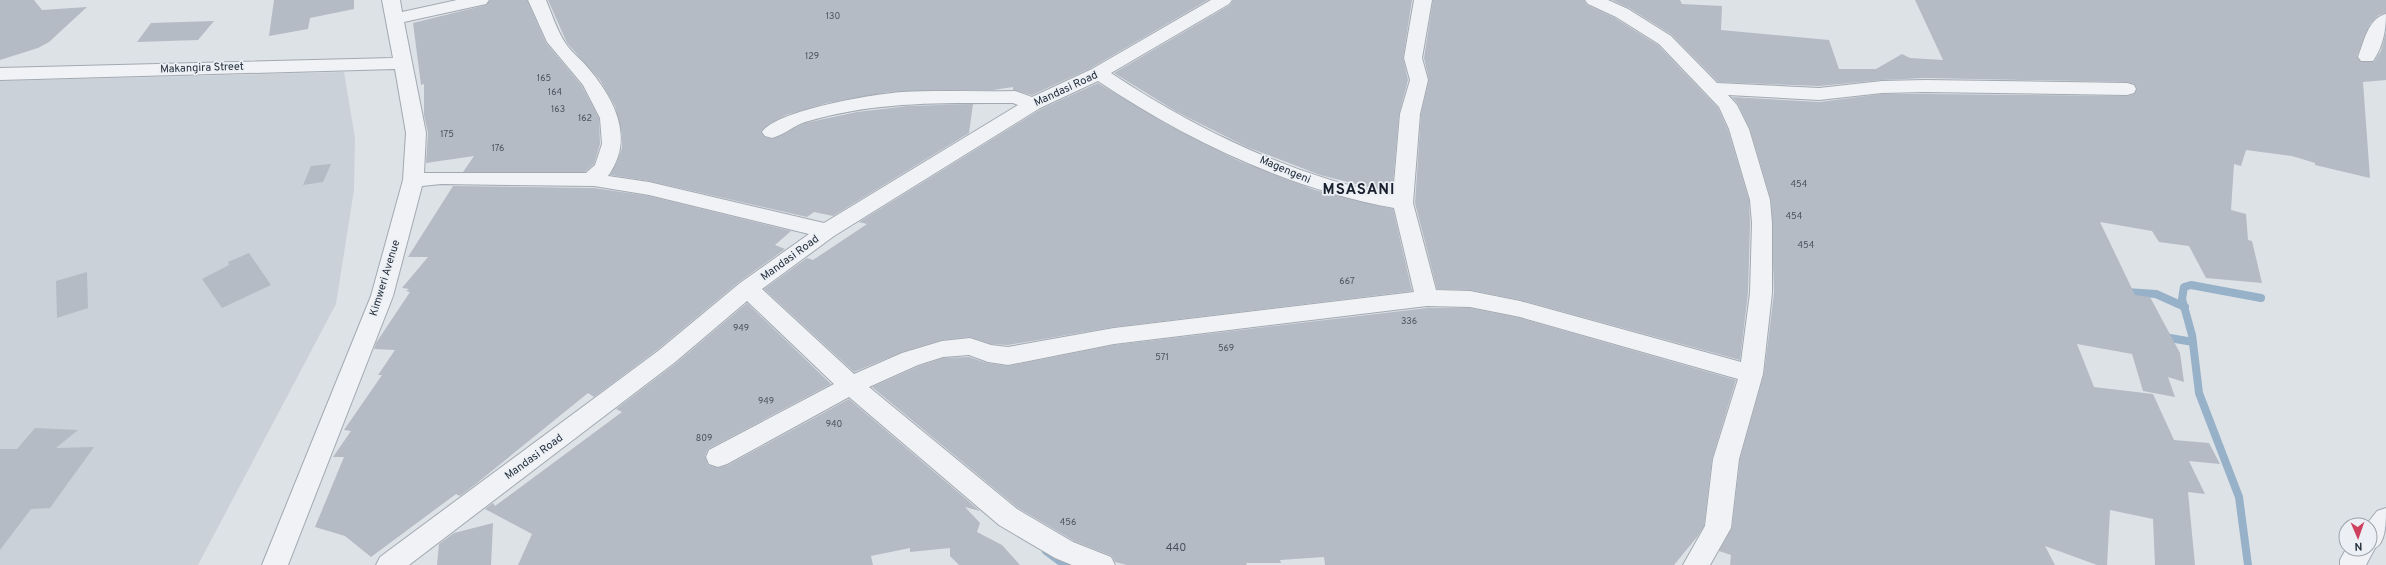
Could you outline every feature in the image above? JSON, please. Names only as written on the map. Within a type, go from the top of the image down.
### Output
[{"type":"street","name":"Kimweri Avenue","points":[[275,565],[382,296],[413,180],[416,133],[391,0]]},
{"type":"street","points":[[394,19],[480,0]]},
{"type":"street","points":[[537,0],[552,38],[560,50],[594,86],[612,129],[614,138],[611,150],[606,164],[598,175],[593,178],[594,180]]},
{"type":"street","points":[[1423,0],[1413,58],[1419,80],[1410,114],[1403,203],[1427,298]]},
{"type":"street","points":[[1594,0],[1622,12],[1665,40],[1728,105],[1739,129],[1760,200],[1762,223],[1761,293],[1751,374],[1726,459],[1718,528],[1696,565]]},
{"type":"street","name":"Mandasi Road","points":[[389,565],[666,357],[748,288],[827,231],[1033,104],[1099,73],[1215,1]]},
{"type":"street","points":[[2367,56],[2380,24],[2386,20]]},
{"type":"street","name":"Makangira Street","points":[[0,74],[404,63]]},
{"type":"street","name":"Magengeni","points":[[1099,73],[1197,131],[1257,158],[1318,184],[1371,199],[1403,203]]},
{"type":"street","points":[[1710,88],[1819,94],[1882,87],[1925,86],[2127,89]]},
{"type":"street","points":[[772,132],[797,118],[901,98],[1015,97],[1033,104]]},
{"type":"street","points":[[413,180],[441,178],[594,180],[649,189],[697,202],[827,231]]},
{"type":"street","points":[[748,288],[835,372],[1008,517],[1064,550],[1102,565]]},
{"type":"street","points":[[718,457],[852,385],[910,359],[942,349],[970,346],[988,353],[1008,356],[1114,336],[1427,298],[1470,299],[1520,309],[1751,374]]},
{"type":"street","points":[[2378,529],[2386,519]]},
{"type":"shaded area","points":[[344,72],[355,138],[354,190],[336,304],[198,565],[0,565],[0,81]]},
{"type":"building","points":[[0,0],[34,0],[42,10],[87,7],[49,42],[38,48],[0,60]]},
{"type":"building","points":[[274,0],[354,0],[354,9],[310,18],[308,29],[269,36]]},
{"type":"building","points":[[490,0],[527,0],[546,43],[582,86],[599,118],[600,144],[594,164],[585,172],[463,172],[474,156],[426,163],[428,133],[424,115],[424,84],[421,85],[413,23],[486,5]]},
{"type":"building","points":[[548,0],[1208,0],[1091,68],[1032,95],[1013,90],[1013,87],[993,90],[888,92],[827,103],[786,115],[771,123],[761,132],[765,137],[772,139],[805,123],[857,112],[908,106],[973,104],[969,133],[833,216],[814,212],[807,217],[649,181],[610,175],[622,148],[622,134],[615,106],[600,80],[567,43]]},
{"type":"building","points":[[1233,0],[1412,0],[1403,58],[1408,80],[1399,114],[1392,193],[1320,175],[1247,147],[1177,112],[1114,73],[1230,5]]},
{"type":"building","points":[[1433,0],[1584,0],[1587,5],[1615,18],[1658,45],[1718,108],[1728,130],[1749,200],[1750,223],[1748,293],[1740,360],[1520,300],[1470,290],[1437,289],[1415,203],[1421,114],[1429,80],[1424,58]]},
{"type":"building","points":[[1612,0],[1680,0],[1682,4],[1722,6],[1721,30],[1829,40],[1839,69],[1876,69],[1902,54],[1910,58],[1943,60],[1915,0],[2386,0],[2386,13],[2379,15],[2370,24],[2357,56],[2361,62],[2374,62],[2381,51],[2386,32],[2386,80],[2363,82],[2370,178],[2315,165],[2315,163],[2292,156],[2246,150],[2241,166],[2234,164],[2231,210],[2246,214],[2248,240],[2252,241],[2262,283],[2206,278],[2189,246],[2159,242],[2152,231],[2100,222],[2135,295],[2150,297],[2180,353],[2184,382],[2168,377],[2175,397],[2143,391],[2132,354],[2077,344],[2094,387],[2153,394],[2174,440],[2209,443],[2220,464],[2189,461],[2205,494],[2188,492],[2195,565],[2155,565],[2153,519],[2110,510],[2107,565],[2097,565],[2045,546],[2055,565],[1730,565],[1731,555],[1719,551],[1732,528],[1740,459],[1764,374],[1774,293],[1771,200],[1750,129],[1738,104],[1732,97],[1819,102],[1882,94],[2127,96],[2134,94],[2137,88],[2134,84],[2127,82],[1925,78],[1882,80],[1819,86],[1718,82],[1672,35],[1629,8]]},
{"type":"building","points":[[214,21],[198,40],[137,42],[151,23]]},
{"type":"building","points":[[1098,83],[1166,124],[1239,161],[1315,190],[1393,209],[1412,291],[1114,327],[1008,345],[991,344],[970,337],[942,340],[902,352],[854,372],[764,289],[807,258],[813,260],[867,224],[859,222],[1041,109]]},
{"type":"building","points":[[331,164],[323,182],[303,185],[311,166]]},
{"type":"building","points":[[453,186],[594,188],[649,196],[791,231],[775,245],[785,249],[739,282],[657,350],[594,397],[588,393],[460,496],[456,494],[371,557],[345,536],[315,527],[344,457],[333,457],[351,431],[344,430],[382,375],[378,375],[395,350],[374,349],[376,343],[410,292],[406,291],[409,289],[402,288],[428,257],[408,257]]},
{"type":"building","points":[[249,253],[271,285],[222,308],[202,279],[229,265],[228,262]]},
{"type":"building","points":[[87,272],[88,308],[57,318],[56,281]]},
{"type":"building","points":[[747,303],[831,384],[708,449],[705,456],[708,465],[718,468],[728,465],[849,399],[980,511],[965,507],[980,523],[977,532],[1002,545],[1020,565],[959,565],[950,556],[950,548],[910,552],[910,548],[871,556],[873,565],[518,565],[532,534],[485,509],[493,503],[495,506],[622,412],[616,409],[675,364]]},
{"type":"building","points":[[1427,308],[1470,308],[1520,318],[1736,380],[1712,459],[1704,526],[1674,565],[1325,565],[1324,557],[1280,560],[1281,563],[1246,563],[1247,565],[1127,565],[1115,562],[1112,556],[1074,541],[1018,508],[872,387],[919,366],[943,358],[969,357],[987,363],[1008,366],[1114,345]]},
{"type":"building","points":[[35,428],[78,430],[56,448],[94,447],[50,508],[31,509],[0,550],[0,449],[17,449]]},
{"type":"building","points":[[493,523],[491,565],[437,565],[439,544],[454,533]]},
{"type":"waterway","points":[[2184,307],[2182,299],[2184,287],[2191,285],[2261,298]]},
{"type":"waterway","points":[[2126,292],[2156,294],[2184,307]]},
{"type":"waterway","points":[[2184,307],[2193,342]]},
{"type":"waterway","points":[[2170,338],[2193,342]]},
{"type":"waterway","points":[[2193,342],[2199,393],[2239,497],[2248,565]]},
{"type":"waterway","points":[[1046,551],[1065,565]]},
{"type":"district","name":"MSASANI","points":[[1359,190]]}]
